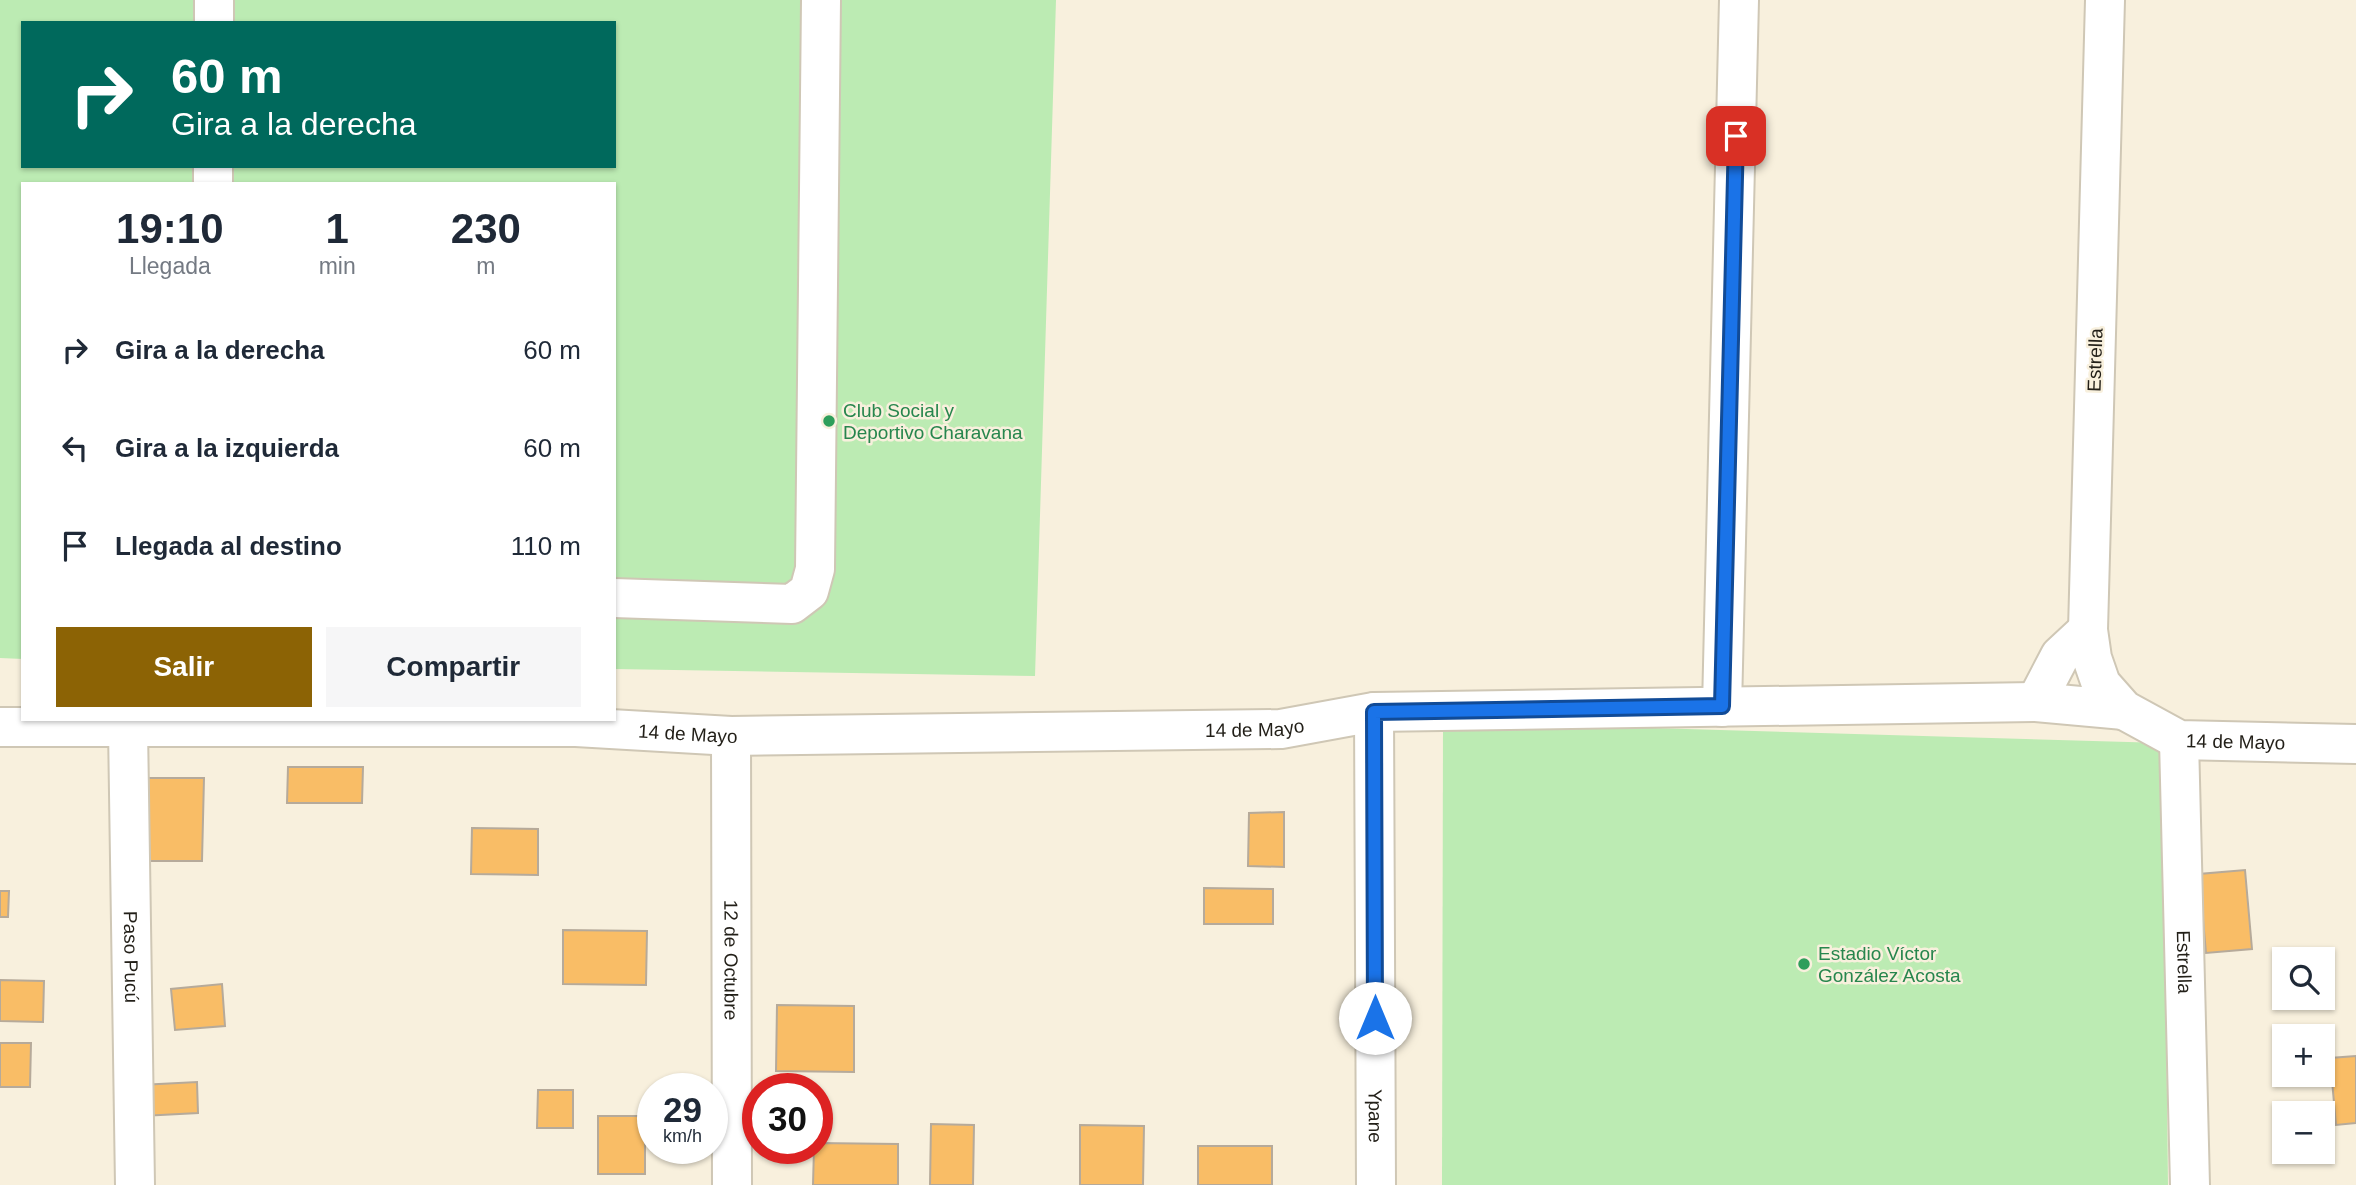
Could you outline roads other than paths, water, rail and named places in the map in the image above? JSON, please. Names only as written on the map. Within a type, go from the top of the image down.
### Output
[{"type":"street","points":[[214,0],[214,21]]},
{"type":"street","points":[[616,598],[792,604],[809,591],[815,569],[821,0]]},
{"type":"street","points":[[1722,706],[1740,0]]},
{"type":"street","name":"Estrella","points":[[2105,0],[2088,630],[2092,658],[2101,684],[2124,710]]},
{"type":"street","points":[[2036,702],[2060,656],[2088,630]]},
{"type":"street","name":"14 de Mayo","points":[[0,727],[576,723],[731,736],[1281,729],[1374,712],[2036,702],[2124,710],[2179,740],[2356,744]]},
{"type":"street","name":"Ypane","points":[[1374,712],[1376,1185]]},
{"type":"street","name":"Paso Pucú","points":[[128,728],[135,1185]]},
{"type":"street","name":"12 de Octubre","points":[[731,736],[732,1185]]},
{"type":"street","name":"Estrella","points":[[2179,740],[2190,1185]]},
{"type":"place","name":"Club Social y Deportivo Charavana","points":[[829,421]]},
{"type":"place","name":"Estadio Víctor González Acosta","points":[[1804,964]]}]
